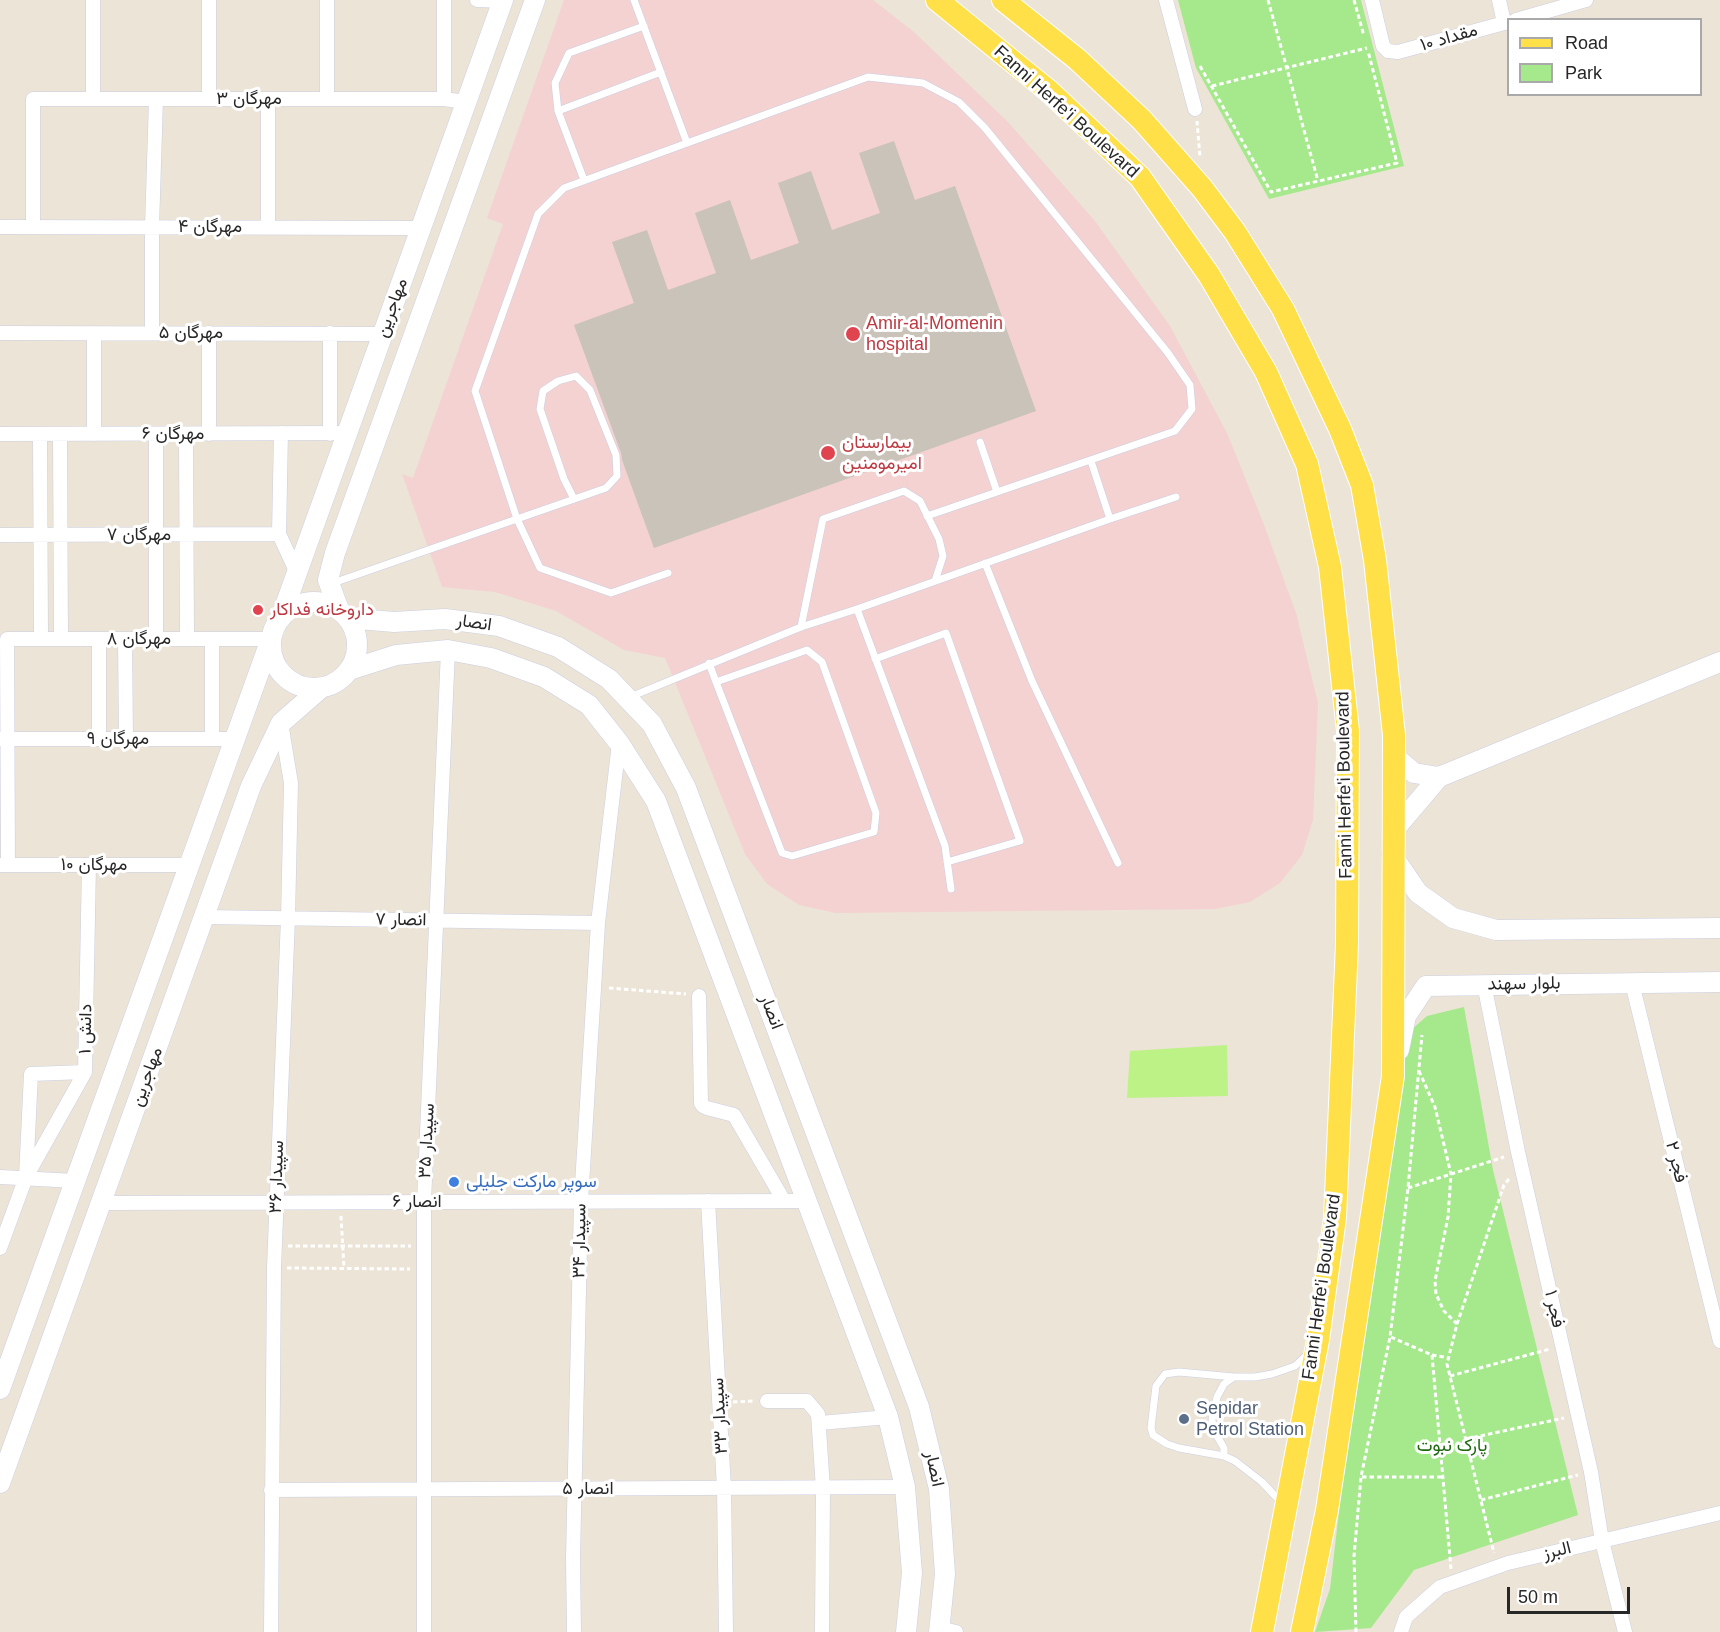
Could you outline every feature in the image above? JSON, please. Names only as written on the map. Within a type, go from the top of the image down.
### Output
[{"type":"main road","name":"مهاجرین","points":[[281,617],[297,573],[338,434],[383,334],[503,0]]},
{"type":"main road","name":"مهاجرین","points":[[343,614],[328,580],[335,553],[535,0]]},
{"type":"main road","name":"Fanni Herfe'i Boulevard","points":[[937,0],[1049,91],[1140,177],[1209,275],[1260,362],[1307,464],[1330,567],[1347,731],[1347,944],[1335,1218],[1318,1340],[1262,1632]]},
{"type":"main road","name":"Fanni Herfe'i Boulevard","points":[[1003,0],[1077,59],[1142,120],[1202,188],[1234,232],[1283,309],[1341,429],[1362,485],[1375,560],[1394,735],[1393,1076],[1327,1510],[1302,1632]]},
{"type":"main road","points":[[465,102],[494,111]]},
{"type":"main road","points":[[421,228],[447,240]]},
{"type":"main road","points":[[315,602],[328,604],[343,614],[353,627],[357,649],[349,670],[341,679],[321,688],[298,686],[280,672],[271,652],[271,639],[281,617],[303,603],[315,602]]},
{"type":"main road","name":"انصار","points":[[343,614],[394,622],[445,619],[499,626],[558,647],[609,680],[652,724],[686,788],[919,1407],[939,1489],[945,1574],[944,1631]]},
{"type":"main road","name":"مهاجرین","points":[[0,1389],[271,639]]},
{"type":"main road","name":"انصار","points":[[349,670],[396,655],[448,650],[491,658],[544,677],[588,705],[619,743],[656,801],[888,1417],[905,1487],[912,1574],[906,1632]]},
{"type":"main road","points":[[1394,830],[1439,777],[1720,662]]},
{"type":"main road","name":"مهاجرین","points":[[0,1483],[251,786],[281,723],[321,688]]},
{"type":"main road","points":[[1394,735],[1395,757],[1414,773],[1439,777]]},
{"type":"main road","points":[[1392,855],[1418,893],[1453,918],[1496,930],[1720,928]]},
{"type":"main road","points":[[706,934],[737,922]]},
{"type":"main road","name":"بلوار سهند","points":[[1393,1076],[1406,1016],[1426,986],[1720,982]]},
{"type":"main road","points":[[806,1200],[840,1197]]},
{"type":"street","points":[[93,0],[93,99]]},
{"type":"street","points":[[209,0],[209,99]]},
{"type":"street","points":[[327,0],[327,99]]},
{"type":"street","points":[[444,0],[444,99]]},
{"type":"street","points":[[477,0],[503,0]]},
{"type":"street","points":[[1166,0],[1196,109]]},
{"type":"street","name":"مقداد ۱۰","points":[[1372,0],[1383,46],[1389,51],[1398,52],[1507,22]]},
{"type":"street","points":[[1498,0],[1508,18]]},
{"type":"street","name":"مقداد ۱۰","points":[[1521,18],[1586,0]]},
{"type":"street","name":"مهرگان ۳","points":[[33,227],[33,99],[444,99],[465,102]]},
{"type":"street","points":[[152,333],[152,227],[156,99]]},
{"type":"street","points":[[268,99],[268,227]]},
{"type":"street","name":"مهرگان ۴","points":[[0,227],[421,228]]},
{"type":"street","name":"مهرگان ۵","points":[[0,333],[383,334]]},
{"type":"street","points":[[94,333],[94,434]]},
{"type":"street","points":[[209,333],[209,434]]},
{"type":"street","points":[[330,333],[338,434]]},
{"type":"street","points":[[280,433],[279,534],[297,573]]},
{"type":"street","name":"مهرگان ۶","points":[[0,434],[338,434]]},
{"type":"street","points":[[40,434],[41,639]]},
{"type":"street","points":[[60,434],[61,639]]},
{"type":"street","points":[[156,434],[156,639]]},
{"type":"street","points":[[186,434],[186,639]]},
{"type":"street","name":"مهرگان ۷","points":[[0,535],[279,534]]},
{"type":"street","name":"مهرگان ۸","points":[[3,738],[7,639],[271,639]]},
{"type":"street","points":[[99,639],[99,738]]},
{"type":"street","points":[[126,639],[126,739]]},
{"type":"street","points":[[212,639],[212,739]]},
{"type":"street","name":"سپیدار ۳۵","points":[[424,1632],[422,1489],[424,1202],[448,650]]},
{"type":"street","name":"سپیدار ۳۶","points":[[271,1632],[274,1246],[288,918],[291,783],[281,723]]},
{"type":"street","points":[[3,738],[4,865]]},
{"type":"street","name":"مهرگان ۹","points":[[3,738],[236,739]]},
{"type":"street","name":"سپیدار ۳۴","points":[[574,1632],[581,1201],[598,923],[619,743]]},
{"type":"street","name":"مهرگان ۱۰","points":[[4,865],[189,865]]},
{"type":"street","name":"دانش ۱","points":[[26,1177],[85,1072],[88,865]]},
{"type":"street","name":"انصار ۷","points":[[205,917],[598,923]]},
{"type":"street","name":"فجر ۲","points":[[1632,983],[1720,1341]]},
{"type":"street","name":"فجر ۱","points":[[1484,984],[1519,1158],[1591,1472],[1602,1540],[1625,1632]]},
{"type":"street","points":[[699,996],[701,1102],[706,1108],[734,1115],[784,1201]]},
{"type":"street","points":[[0,1248],[26,1177],[31,1074],[85,1072]]},
{"type":"street","points":[[0,1177],[75,1181]]},
{"type":"street","name":"انصار ۶","points":[[101,1203],[806,1200]]},
{"type":"street","name":"سپیدار ۳۳","points":[[708,1201],[724,1488],[726,1632]]},
{"type":"street","points":[[767,1401],[807,1401],[818,1414],[823,1489],[822,1632]]},
{"type":"street","points":[[820,1423],[888,1417]]},
{"type":"street","name":"انصار ۵","points":[[271,1490],[905,1487]]},
{"type":"street","name":"البرز","points":[[1401,1632],[1406,1617],[1440,1587],[1497,1567],[1720,1513]]},
{"type":"lane","points":[[634,0],[687,143]]},
{"type":"lane","points":[[584,180],[558,111],[555,83],[568,53],[644,26]]},
{"type":"lane","points":[[558,111],[661,72]]},
{"type":"lane","points":[[668,573],[611,593],[540,568],[517,519],[475,391],[538,214],[564,188],[868,77],[923,83],[959,102],[985,128],[1168,353],[1190,385],[1192,409],[1175,431],[927,516]]},
{"type":"lane","points":[[330,584],[574,500],[606,488],[617,476],[616,455],[590,390],[576,376],[558,381],[543,391],[540,409],[564,479],[574,500]]},
{"type":"lane","points":[[980,442],[997,492]]},
{"type":"lane","points":[[1091,461],[1110,519]]},
{"type":"lane","points":[[801,627],[824,519],[904,491],[920,501],[939,539],[943,556],[935,580]]},
{"type":"lane","points":[[627,698],[801,627],[1176,497]]},
{"type":"lane","points":[[985,562],[1032,681],[1118,862]]},
{"type":"lane","points":[[857,609],[945,846],[951,889]]},
{"type":"lane","points":[[875,659],[946,633],[1020,841],[947,862]]},
{"type":"lane","points":[[709,663],[716,682],[782,854],[792,856],[874,832],[876,813],[822,662],[807,650],[716,682]]},
{"type":"lane","points":[[1284,1519],[1278,1499],[1262,1482],[1235,1461],[1224,1456],[1179,1448],[1153,1435],[1151,1428],[1156,1386],[1165,1374],[1179,1372],[1255,1377],[1295,1366],[1318,1340]]},
{"type":"lane","points":[[1224,1456],[1224,1448],[1214,1431],[1212,1420],[1217,1397],[1224,1384],[1234,1377]]},
{"type":"path","points":[[1268,0],[1318,181]]},
{"type":"path","points":[[1200,66],[1271,192],[1397,163],[1354,0]]},
{"type":"path","points":[[1212,86],[1367,48]]},
{"type":"path","points":[[1196,109],[1202,188]]},
{"type":"path","points":[[595,987],[699,996]]},
{"type":"path","points":[[1356,1632],[1354,1556],[1361,1477],[1390,1337],[1408,1188],[1422,1029]]},
{"type":"path","points":[[1418,1069],[1435,1107],[1451,1174],[1448,1217],[1436,1294],[1444,1311],[1457,1324]]},
{"type":"path","points":[[1408,1188],[1451,1174],[1519,1158]]},
{"type":"path","points":[[1497,1567],[1448,1364],[1457,1324],[1504,1185],[1519,1158]]},
{"type":"path","points":[[341,1202],[344,1268]]},
{"type":"path","points":[[274,1246],[424,1246]]},
{"type":"path","points":[[274,1268],[424,1269]]},
{"type":"path","points":[[1390,1337],[1432,1355],[1449,1358]]},
{"type":"path","points":[[1450,1376],[1562,1346]]},
{"type":"path","points":[[1432,1355],[1452,1583]]},
{"type":"path","points":[[719,1402],[767,1401]]},
{"type":"path","points":[[1466,1439],[1578,1415]]},
{"type":"path","points":[[1481,1500],[1591,1472]]},
{"type":"path","points":[[1361,1477],[1444,1477]]},
{"type":"shaded area","name":"بیمارستان امیرمومنین","points":[[564,0],[873,0],[914,32],[1008,122],[1095,221],[1170,326],[1227,433],[1296,613],[1318,703],[1313,820],[1302,855],[1280,883],[1250,902],[1215,909],[836,913],[799,905],[767,884],[745,854],[665,658],[624,650],[556,611],[495,592],[442,587],[402,474],[413,478],[503,224],[487,218]]},
{"type":"green space","points":[[1178,0],[1361,0],[1404,166],[1269,199],[1196,68]]},
{"type":"green space","name":"پارک نبوت","points":[[1464,1007],[1493,1170],[1578,1515],[1414,1570],[1371,1628],[1315,1632],[1330,1589],[1393,1046],[1427,1016]]},
{"type":"green space","points":[[1227,1045],[1228,1096],[1127,1098],[1130,1051]]},
{"type":"building","name":"Amir-al-Momenin hospital","points":[[894,141],[915,200],[955,186],[1036,411],[654,548],[574,325],[634,303],[612,242],[647,230],[668,290],[716,273],[695,213],[730,200],[751,260],[799,243],[778,183],[811,171],[832,230],[880,213],[859,153]]},
{"type":"place","name":"Amir-al-Momenin hospital","points":[[853,334]]},
{"type":"place","name":"بیمارستان امیرمومنین","points":[[828,453]]},
{"type":"place","name":"داروخانه فداکار","points":[[258,610]]},
{"type":"place","name":"سوپر مارکت جلیلی","points":[[454,1182]]},
{"type":"place","name":"Sepidar Petrol Station","points":[[1184,1419]]}]
